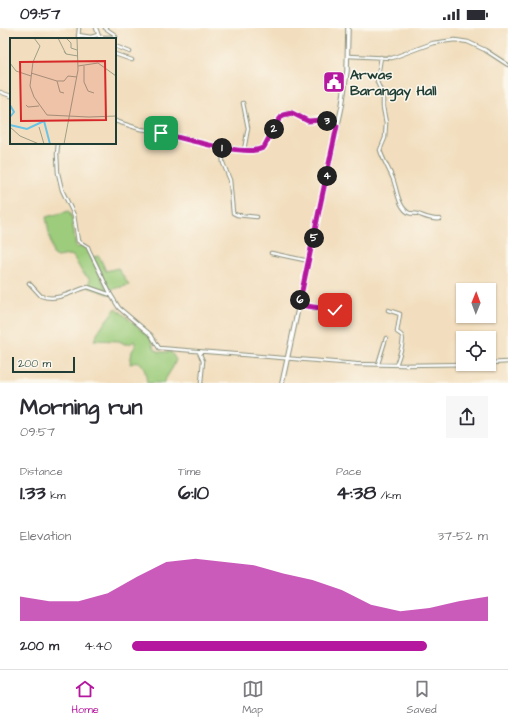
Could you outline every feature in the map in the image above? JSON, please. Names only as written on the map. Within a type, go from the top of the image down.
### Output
[{"type":"main road","points":[[282,383],[346,84],[348,28]]},
{"type":"street","points":[[79,28],[78,35],[116,37],[116,35],[105,28]]},
{"type":"street","points":[[96,28],[99,37]]},
{"type":"street","points":[[348,56],[392,58],[433,43],[455,40],[468,42],[485,50],[508,65]]},
{"type":"street","points":[[116,46],[130,52]]},
{"type":"street","points":[[116,54],[132,60]]},
{"type":"street","points":[[381,57],[377,82],[383,95],[386,138],[380,150],[404,208],[410,213],[432,219],[440,219]]},
{"type":"street","points":[[0,92],[10,96]]},
{"type":"street","points":[[243,103],[248,128],[244,150]]},
{"type":"street","points":[[116,121],[140,129],[155,131],[222,148],[244,150],[262,149],[280,117],[286,114],[296,115],[310,122],[324,120],[337,126]]},
{"type":"street","points":[[58,144],[57,154],[59,177],[62,190],[74,216],[78,241],[88,247],[111,295],[119,308],[151,335],[157,347],[199,352],[356,364],[456,364]]},
{"type":"street","points":[[222,148],[224,163],[230,180],[233,213],[237,215],[257,217]]},
{"type":"street","points":[[271,253],[309,261]]},
{"type":"street","points":[[29,283],[41,296],[44,297],[58,297],[88,286],[111,295]]},
{"type":"street","points":[[299,305],[344,312]]},
{"type":"street","points":[[388,310],[400,314],[397,332],[402,335],[403,339],[396,365]]},
{"type":"street","points":[[378,364],[386,338]]},
{"type":"street","points":[[199,352],[203,361],[201,383]]},
{"type":"street","points":[[496,363],[508,362]]},
{"type":"shaded area","points":[[147,130],[176,139],[173,150],[144,141]]},
{"type":"green space","points":[[69,211],[72,219],[76,246],[77,248],[81,246],[87,249],[109,294],[88,287],[90,279],[82,272],[73,256],[57,257],[53,255],[46,217]]},
{"type":"green space","points":[[99,256],[106,271],[118,268],[129,285],[110,290],[93,257]]},
{"type":"green space","points":[[116,308],[150,337],[155,349],[159,352],[171,352],[176,360],[163,383],[147,383],[143,366],[139,362],[130,364],[132,351],[135,347],[134,341],[130,344],[125,344],[119,341],[94,340],[101,327]]},
{"type":"place","name":"Arwas Barangay Hall","points":[[334,82]]},
{"type":"route","points":[[161,133],[222,148],[254,150],[262,149],[264,147],[280,117],[286,114],[292,113],[312,122],[326,120],[337,126],[299,305],[335,310]]}]
